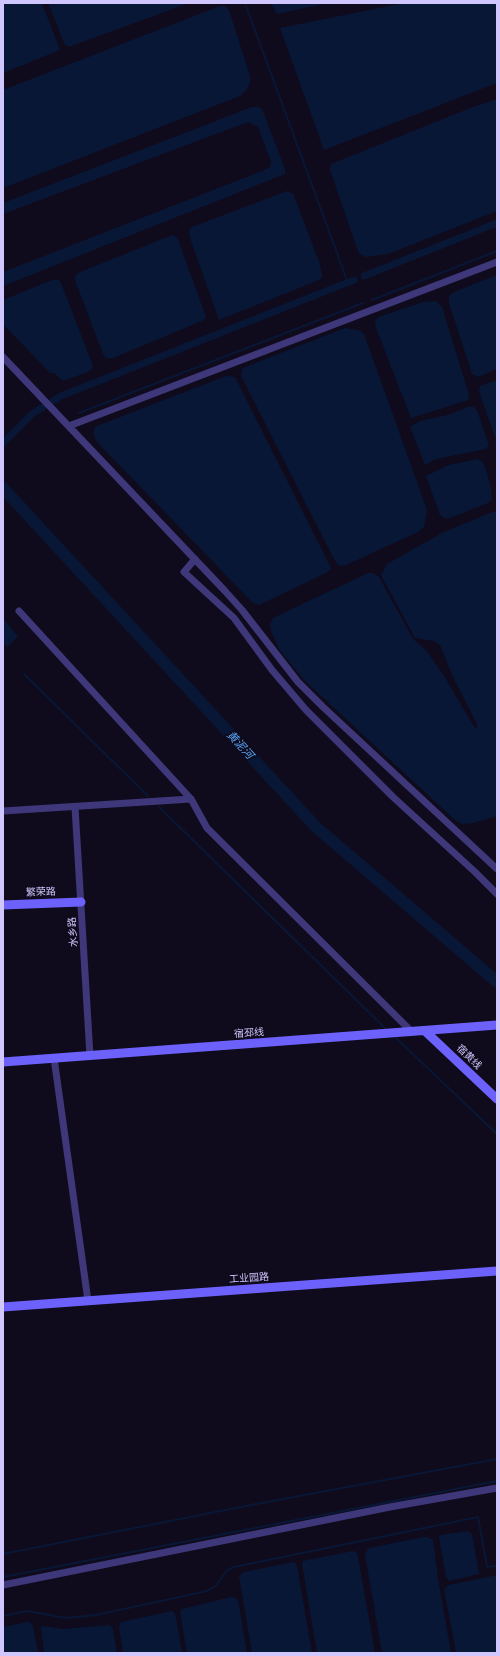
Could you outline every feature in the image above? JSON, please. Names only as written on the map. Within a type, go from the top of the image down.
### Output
[{"type":"street","points":[[69,426],[497,262]]},
{"type":"street","points":[[3,357],[242,610],[303,687],[497,869]]},
{"type":"street","points":[[195,559],[184,572],[234,618],[272,670],[306,710],[392,797],[475,872],[497,894]]},
{"type":"street","points":[[234,618],[242,610]]},
{"type":"street","points":[[19,611],[191,799],[207,828],[412,1032]]},
{"type":"street","points":[[3,811],[191,799]]},
{"type":"street","name":"水乡路","points":[[75,807],[90,1056]]},
{"type":"street","name":"繁荣路","points":[[3,905],[81,902]]},
{"type":"street","name":"宿邳线","points":[[3,1062],[497,1025]]},
{"type":"street","name":"宿黄线","points":[[425,1031],[497,1099]]},
{"type":"street","points":[[54,1058],[88,1301]]},
{"type":"street","name":"工业园路","points":[[3,1307],[497,1271]]},
{"type":"street","points":[[3,1585],[383,1509],[497,1488]]},
{"type":"water","points":[[3,3],[42,3],[60,50],[3,73]]},
{"type":"water","points":[[48,3],[189,3],[69,47],[65,45]]},
{"type":"water","points":[[271,3],[328,3],[277,14]]},
{"type":"water","points":[[404,3],[497,3],[497,83],[324,150],[280,28]]},
{"type":"water","points":[[220,6],[225,6],[229,10],[250,76],[250,83],[246,91],[240,96],[3,188],[3,90]]},
{"type":"water","points":[[497,99],[497,211],[388,254],[366,257],[359,254],[330,170],[331,164],[473,107]]},
{"type":"water","points":[[252,107],[259,107],[262,109],[285,169],[285,174],[3,286],[3,272],[262,171],[270,167],[271,162],[258,127],[248,122],[3,214],[3,203]]},
{"type":"water","points":[[287,191],[293,194],[320,264],[322,277],[319,280],[219,320],[190,238],[189,231],[192,227]]},
{"type":"water","points":[[172,235],[177,237],[206,317],[204,320],[113,358],[106,358],[103,354],[75,277],[78,273]]},
{"type":"water","points":[[497,275],[497,369],[478,377],[472,374],[449,303],[449,296],[454,292]]},
{"type":"water","points":[[52,280],[58,280],[61,283],[93,366],[88,372],[63,381],[54,373],[50,373],[3,324],[3,300]]},
{"type":"water","points":[[436,301],[442,307],[469,395],[468,400],[411,418],[376,328],[375,321],[378,317],[423,302]]},
{"type":"water","points":[[345,328],[358,330],[364,334],[427,510],[424,527],[418,532],[344,566],[338,565],[334,559],[241,376],[242,369],[250,365]]},
{"type":"water","points":[[226,376],[235,377],[331,568],[328,572],[259,605],[253,603],[97,442],[93,434],[95,427]]},
{"type":"water","points":[[497,380],[497,442],[479,392],[480,386]]},
{"type":"water","points":[[468,407],[474,407],[478,413],[489,445],[486,449],[436,459],[425,465],[410,427],[420,421],[448,415]]},
{"type":"water","points":[[478,459],[485,467],[491,488],[492,499],[488,503],[450,518],[444,518],[440,515],[426,476],[449,465]]},
{"type":"water","points":[[492,512],[497,512],[497,816],[473,823],[462,824],[455,820],[304,680],[279,649],[271,631],[270,624],[273,618],[368,573],[373,573],[379,577],[413,639],[426,650],[444,676],[473,725],[477,728],[477,724],[453,677],[440,645],[434,641],[415,638],[381,575],[387,564],[442,533]]},
{"type":"water","points":[[3,618],[18,637],[7,647],[3,642]]},
{"type":"water","points":[[468,1531],[472,1534],[479,1574],[449,1581],[446,1577],[439,1537],[441,1535]]},
{"type":"water","points":[[428,1537],[433,1540],[451,1653],[382,1653],[365,1554],[369,1548]]},
{"type":"water","points":[[353,1551],[356,1552],[358,1557],[375,1653],[317,1653],[302,1564],[303,1561]]},
{"type":"water","points":[[293,1562],[297,1566],[312,1653],[252,1653],[239,1576],[244,1572]]},
{"type":"water","points":[[497,1575],[497,1653],[456,1653],[444,1589],[449,1585]]},
{"type":"water","points":[[231,1597],[238,1600],[247,1653],[187,1653],[180,1612],[182,1609]]},
{"type":"water","points":[[172,1611],[176,1617],[182,1653],[123,1653],[119,1627],[121,1622]]},
{"type":"water","points":[[27,1622],[31,1623],[33,1626],[38,1653],[3,1653],[3,1627]]},
{"type":"water","points":[[110,1625],[113,1629],[117,1653],[44,1653],[41,1627],[43,1626],[63,1629]]},
{"type":"waterway","points":[[245,3],[348,283]]},
{"type":"waterway","points":[[364,276],[497,223]]},
{"type":"waterway","points":[[372,300],[497,251]]},
{"type":"waterway","points":[[53,401],[61,396],[354,280]]},
{"type":"waterway","points":[[79,413],[363,303]]},
{"type":"waterway","points":[[3,443],[32,414],[43,407]]},
{"type":"waterway","name":"黄泥河","points":[[3,488],[316,827],[497,982]]},
{"type":"waterway","points":[[24,674],[148,796]]},
{"type":"waterway","points":[[159,807],[385,1028]]},
{"type":"waterway","points":[[396,1038],[497,1134]]},
{"type":"waterway","points":[[3,1554],[251,1505],[497,1459]]},
{"type":"waterway","points":[[3,1577],[497,1481]]},
{"type":"waterway","points":[[3,1616],[27,1611],[66,1618],[96,1615],[207,1591],[216,1586],[227,1570],[234,1567],[478,1517],[487,1567],[497,1566]]}]
